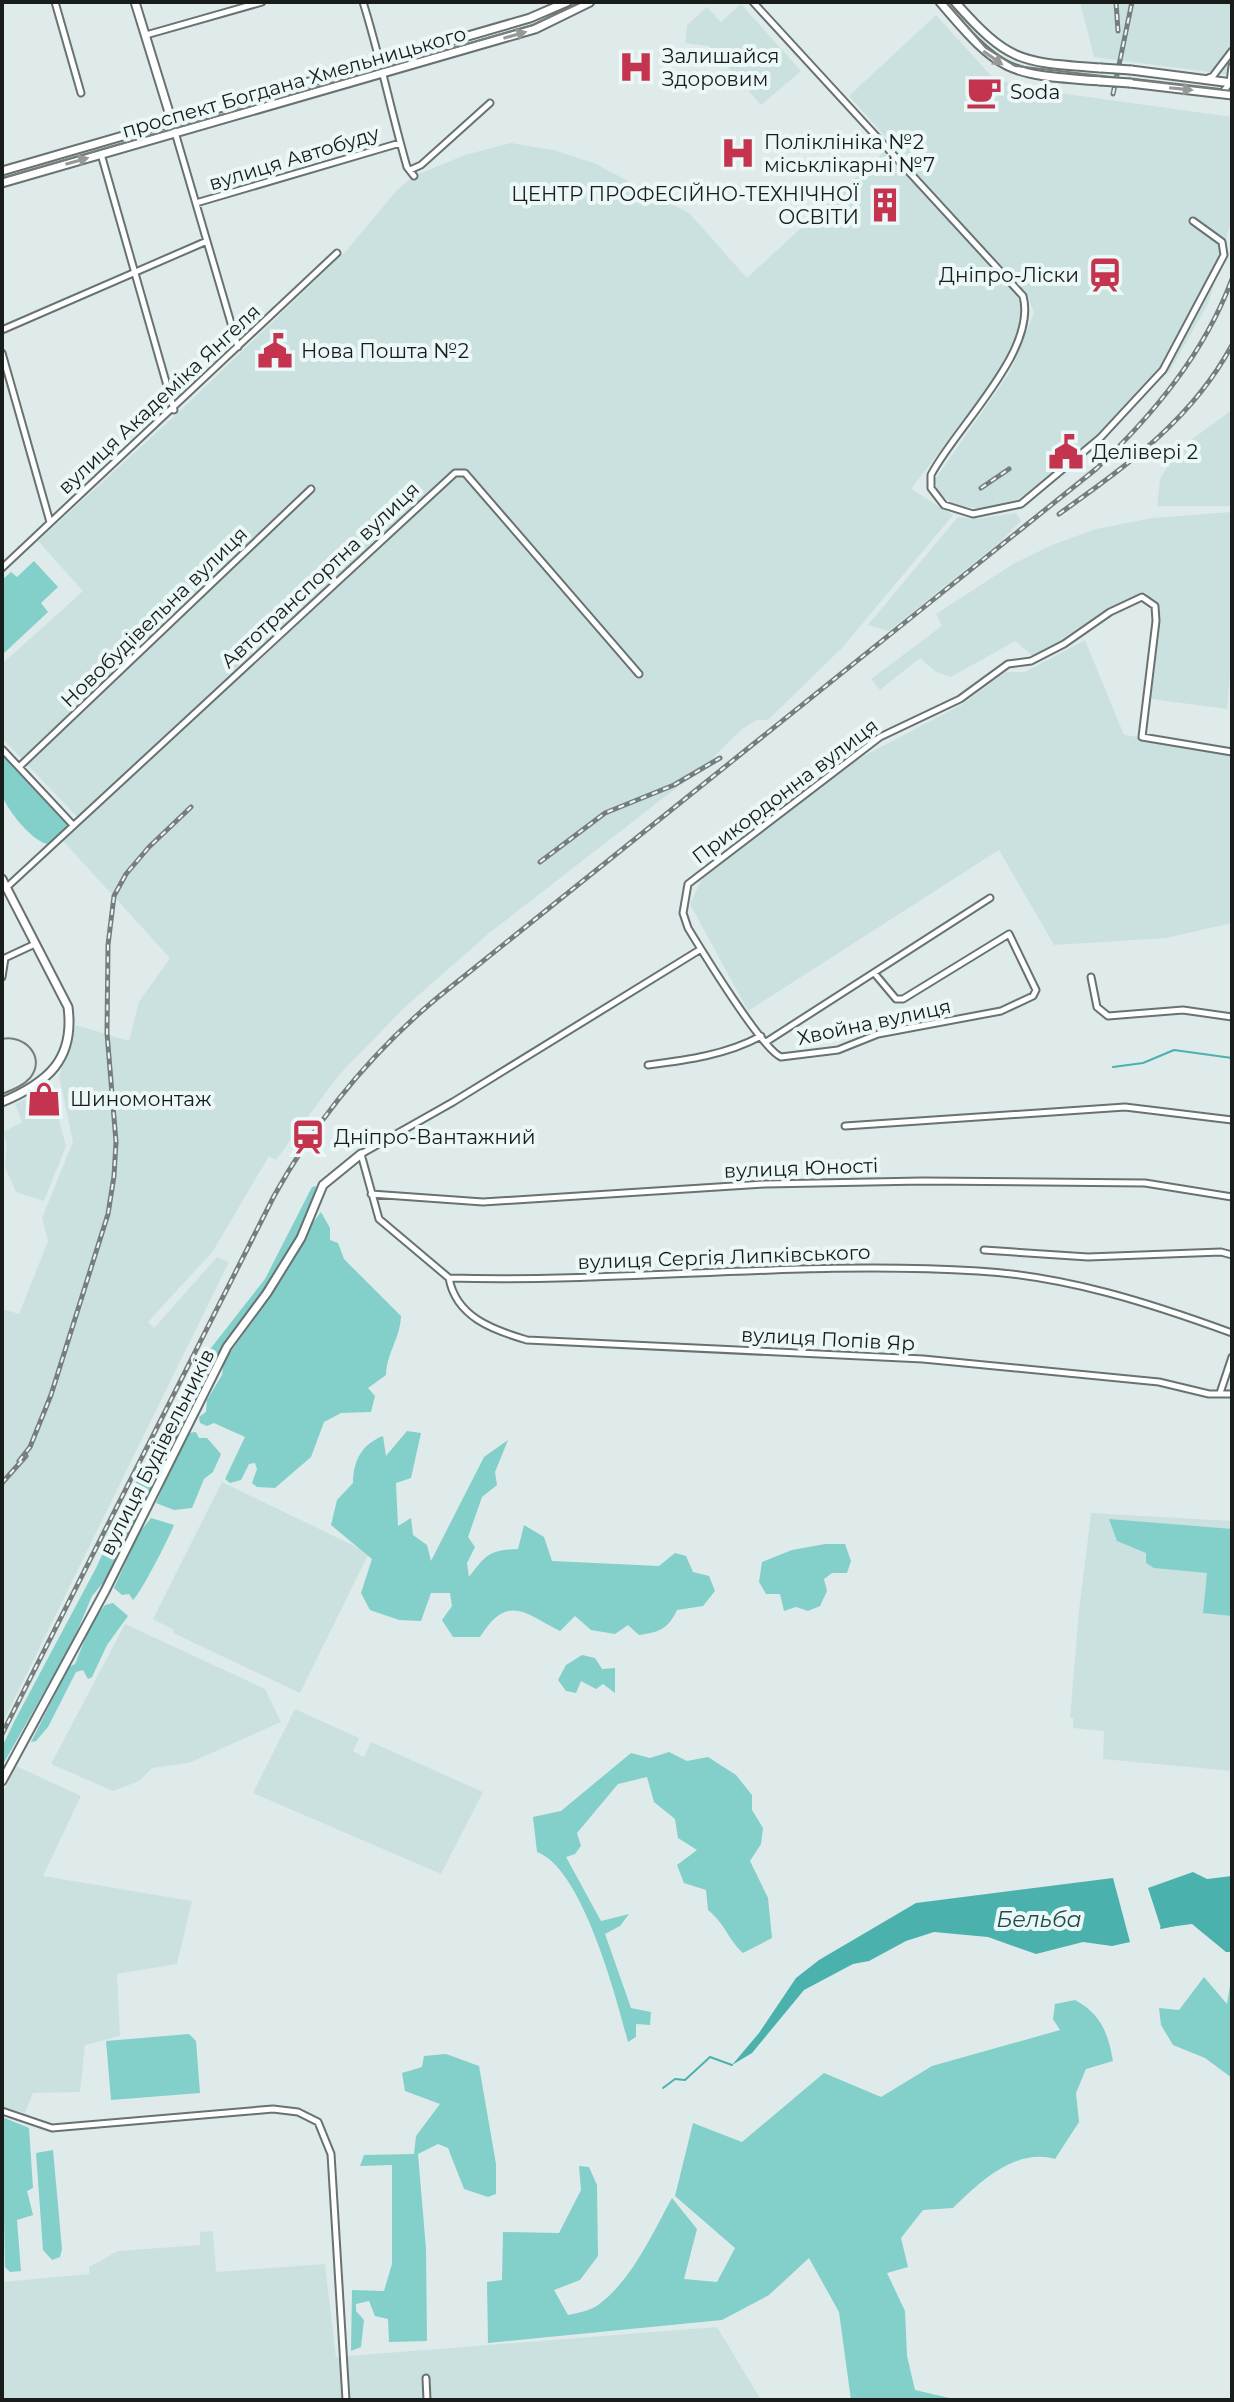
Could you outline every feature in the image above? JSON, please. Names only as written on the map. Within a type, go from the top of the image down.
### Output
[{"type":"main road","points":[[135,2],[172,122]]},
{"type":"main road","name":"проспект Богдана Хмельницького","points":[[2,171],[530,18],[567,2]]},
{"type":"main road","name":"проспект Богдана Хмельницького","points":[[2,183],[547,25],[590,2]]},
{"type":"main road","points":[[940,2],[984,52],[1007,67],[1038,76],[1232,95]]},
{"type":"main road","points":[[955,2],[987,37],[1010,54],[1048,63],[1231,83]]},
{"type":"main road","points":[[2,879],[68,1007],[70,1019],[62,1053],[54,1069],[34,1089],[2,1102]]},
{"type":"main road","name":"вулиця Будівельників","points":[[2,1781],[105,1591],[227,1347],[267,1293],[301,1238],[323,1185],[361,1154]]},
{"type":"street","points":[[55,2],[81,93]]},
{"type":"street","points":[[146,35],[262,2]]},
{"type":"street","points":[[363,2],[380,74],[412,173],[490,103]]},
{"type":"street","points":[[753,2],[1023,296],[1027,310],[1004,369],[931,475],[931,488],[944,505],[973,514],[1014,508],[1121,418],[1167,364],[1224,255],[1222,242],[1193,221]]},
{"type":"street","points":[[1206,79],[1213,76],[1232,51]]},
{"type":"street","points":[[1221,94],[1231,83],[1232,66]]},
{"type":"street","points":[[172,122],[238,347]]},
{"type":"street","name":"вулиця Автобуду","points":[[196,203],[400,143]]},
{"type":"street","points":[[101,154],[174,410]]},
{"type":"street","points":[[2,330],[207,241]]},
{"type":"street","name":"вулиця Академіка Янгеля","points":[[2,568],[174,410],[337,253]]},
{"type":"street","points":[[2,353],[50,522]]},
{"type":"street","name":"Автотранспортна вулиця","points":[[5,889],[460,471],[639,674]]},
{"type":"street","name":"Новобудівельна вулиця","points":[[19,767],[311,489]]},
{"type":"street","name":"Прикордонна вулиця","points":[[701,949],[683,913],[688,884],[880,737],[960,699],[1008,664],[1031,661],[1064,644],[1134,599],[1148,599],[1155,606],[1156,621],[1142,737],[1232,752]]},
{"type":"street","points":[[2,749],[73,825]]},
{"type":"street","points":[[648,1065],[697,1059],[764,1039],[875,974],[990,898]]},
{"type":"street","name":"Хвойна вулиця","points":[[764,1039],[781,1057],[838,1050],[878,1034],[1001,1011],[1033,996],[1036,990],[1009,934],[903,999],[896,999],[875,974]]},
{"type":"street","points":[[2,977],[5,958],[35,944]]},
{"type":"street","points":[[449,1278],[379,1219],[361,1154],[453,1102],[701,949],[764,1039]]},
{"type":"street","points":[[1091,977],[1097,1007],[1101,1014],[1108,1016],[1183,1010],[1232,1017]]},
{"type":"street","points":[[845,1126],[1125,1107],[1232,1120]]},
{"type":"street","name":"вулиця Юності","points":[[371,1194],[483,1202],[765,1184],[936,1181],[1145,1183],[1232,1197]]},
{"type":"street","points":[[984,1250],[1088,1257],[1221,1252],[1232,1255]]},
{"type":"street","name":"вулиця Сергія Липківського","points":[[449,1278],[510,1280],[791,1267],[980,1271],[1102,1290],[1232,1333]]},
{"type":"street","name":"вулиця Попів Яр","points":[[449,1278],[452,1295],[468,1313],[494,1330],[527,1340],[923,1359],[1159,1382],[1209,1394],[1232,1394]]},
{"type":"street","points":[[1220,1393],[1232,1357]]},
{"type":"street","points":[[2,2111],[47,2128],[273,2109],[298,2112],[318,2122],[331,2154],[346,2400]]},
{"type":"street","points":[[426,2378],[427,2400]]},
{"type":"shaded area","points":[[1080,2],[1232,2],[1232,75],[1094,57]]},
{"type":"shaded area","points":[[741,4],[801,71],[761,105],[709,46],[685,43],[687,25],[707,7],[721,22]]},
{"type":"shaded area","points":[[936,15],[992,77],[1024,88],[1232,117],[1232,217],[1209,302],[1170,371],[1021,502],[990,510],[954,505],[937,491],[936,478],[1010,372],[1034,312],[1027,295],[1018,330],[993,383],[911,489],[953,515],[842,648],[768,720],[757,720],[742,729],[707,764],[488,934],[404,1008],[338,1076],[276,1160],[269,1156],[213,1251],[148,1322],[154,1328],[217,1257],[229,1262],[2,1724],[2,1309],[19,1314],[48,1241],[42,1218],[73,1142],[59,1076],[76,1025],[129,1041],[139,1002],[170,958],[63,841],[83,823],[2,738],[2,664],[83,591],[38,541],[179,412],[347,250],[397,190],[414,176],[465,155],[511,143],[553,150],[594,163],[689,213],[747,278],[892,144],[849,96]]},
{"type":"shaded area","points":[[1232,410],[1232,506],[1157,506],[1160,479],[1177,450]]},
{"type":"shaded area","points":[[1232,512],[1232,651],[1227,709],[1144,698],[1153,623],[1153,601],[1145,592],[1034,657],[1015,641],[951,677],[936,672],[920,658],[880,690],[871,679],[942,626],[936,614],[1013,564],[1052,545],[1096,529],[1152,518]]},
{"type":"shaded area","points":[[1016,513],[1021,521],[1001,541],[889,631],[868,625],[958,517],[976,519]]},
{"type":"shaded area","points":[[34,561],[58,587],[41,603],[48,612],[2,655],[2,580],[11,572],[17,577]]},
{"type":"shaded area","points":[[1085,640],[1124,735],[1232,750],[1232,923],[1166,938],[1054,945],[999,850],[748,1011],[690,904],[705,872],[839,769],[961,705],[1006,672],[1025,672]]},
{"type":"shaded area","points":[[2,741],[12,766],[27,770],[70,816],[70,824],[49,844],[28,832],[4,800]]},
{"type":"shaded area","points":[[50,1088],[66,1146],[44,1201],[16,1192],[5,1167],[7,1147],[4,1132],[22,1122],[15,1104]]},
{"type":"shaded area","points":[[316,1186],[313,1202],[294,1242],[214,1362],[107,1578],[92,1596],[73,1641],[2,1766],[2,1747],[14,1722],[96,1568],[142,1469],[170,1423],[181,1395],[211,1348],[265,1279],[312,1187]]},
{"type":"shaded area","points":[[321,1212],[330,1228],[330,1240],[338,1243],[344,1259],[401,1316],[386,1375],[368,1388],[375,1396],[371,1412],[341,1413],[324,1422],[311,1457],[275,1488],[257,1487],[252,1483],[257,1469],[255,1463],[249,1464],[241,1480],[230,1483],[225,1479],[245,1437],[214,1423],[207,1426],[200,1423],[199,1417],[206,1412],[207,1400],[222,1375],[224,1361],[275,1290],[308,1229]]},
{"type":"shaded area","points":[[407,1431],[421,1433],[411,1478],[396,1483],[398,1526],[411,1518],[413,1535],[427,1545],[431,1561],[484,1457],[508,1440],[495,1472],[497,1485],[482,1497],[468,1537],[475,1547],[467,1563],[469,1577],[489,1555],[518,1549],[524,1525],[544,1537],[552,1561],[659,1566],[675,1553],[686,1556],[693,1572],[709,1576],[715,1591],[703,1606],[677,1610],[662,1628],[639,1635],[628,1625],[615,1634],[591,1630],[575,1616],[560,1631],[526,1613],[508,1611],[490,1623],[480,1637],[453,1637],[442,1620],[452,1606],[450,1593],[431,1593],[421,1621],[399,1620],[370,1610],[361,1593],[372,1559],[331,1525],[337,1500],[353,1483],[357,1461],[364,1449],[383,1436],[386,1456]]},
{"type":"shaded area","points":[[196,1432],[199,1438],[207,1438],[221,1454],[213,1472],[204,1479],[192,1508],[174,1510],[156,1503],[187,1433]]},
{"type":"shaded area","points":[[222,1482],[369,1553],[300,1693],[173,1633],[174,1630],[153,1619]]},
{"type":"shaded area","points":[[1091,1513],[1232,1521],[1232,1771],[1103,1759],[1104,1731],[1073,1728],[1073,1718],[1070,1718]]},
{"type":"shaded area","points":[[151,1518],[174,1525],[148,1578],[133,1600],[129,1594],[122,1595],[114,1588],[139,1533]]},
{"type":"shaded area","points":[[1109,1519],[1232,1529],[1232,1616],[1203,1613],[1207,1573],[1154,1568],[1146,1563],[1146,1553],[1117,1541]]},
{"type":"shaded area","points":[[845,1544],[851,1561],[847,1573],[832,1573],[824,1579],[827,1591],[820,1606],[808,1611],[796,1607],[784,1611],[780,1594],[766,1594],[759,1582],[762,1562],[792,1550]]},
{"type":"shaded area","points":[[113,1603],[128,1616],[107,1645],[92,1677],[88,1679],[83,1670],[76,1672],[48,1727],[36,1741],[31,1742],[69,1667],[75,1664],[91,1624],[105,1605]]},
{"type":"shaded area","points":[[125,1624],[265,1689],[281,1722],[189,1763],[152,1768],[139,1781],[113,1791],[51,1764]]},
{"type":"shaded area","points":[[582,1655],[595,1658],[602,1669],[615,1668],[615,1693],[603,1684],[596,1689],[581,1681],[576,1693],[566,1691],[558,1680],[566,1665]]},
{"type":"shaded area","points":[[295,1709],[359,1738],[353,1751],[364,1757],[371,1742],[483,1792],[441,1874],[253,1793]]},
{"type":"shaded area","points":[[669,1752],[687,1761],[708,1757],[736,1775],[752,1795],[752,1810],[763,1828],[761,1844],[750,1861],[768,1898],[772,1938],[743,1953],[708,1910],[706,1890],[684,1883],[677,1865],[697,1850],[678,1838],[675,1819],[654,1802],[647,1777],[618,1784],[577,1833],[581,1846],[575,1854],[566,1857],[601,1921],[629,1914],[620,1926],[605,1934],[631,2008],[651,2012],[650,2025],[636,2024],[636,2037],[628,2042],[595,1936],[569,1882],[553,1863],[537,1852],[533,1817],[561,1811],[631,1753],[650,1758]]},
{"type":"shaded area","points":[[16,1766],[81,1796],[43,1876],[192,1901],[177,1964],[117,1974],[120,2036],[85,2045],[80,2092],[33,2093],[25,2113],[2,2107],[2,1794]]},
{"type":"shaded area","points":[[1232,1973],[1232,2078],[1205,2058],[1173,2045],[1161,2025],[1159,2008],[1179,2010],[1204,1977],[1227,2004]]},
{"type":"shaded area","points":[[1075,2000],[1084,2005],[1102,2025],[1113,2061],[1086,2069],[1076,2093],[1079,2122],[1055,2159],[1026,2158],[1012,2163],[987,2178],[953,2208],[923,2210],[901,2238],[908,2267],[887,2273],[905,2311],[907,2356],[915,2390],[958,2400],[851,2400],[839,2312],[809,2258],[769,2295],[722,2320],[488,2343],[487,2282],[502,2280],[503,2232],[559,2233],[581,2190],[579,2166],[589,2167],[597,2185],[598,2256],[580,2280],[554,2290],[568,2315],[595,2307],[621,2283],[640,2256],[672,2198],[697,2229],[684,2279],[717,2282],[735,2248],[675,2196],[693,2123],[742,2142],[824,2073],[881,2097],[932,2066],[1060,2030],[1053,2019],[1055,2004]]},
{"type":"shaded area","points":[[189,2034],[196,2041],[200,2093],[111,2100],[106,2041]]},
{"type":"shaded area","points":[[446,2054],[479,2066],[496,2164],[496,2194],[488,2197],[464,2189],[448,2148],[438,2144],[418,2154],[426,2249],[427,2341],[389,2342],[388,2319],[375,2316],[369,2301],[356,2304],[356,2311],[364,2320],[361,2347],[351,2351],[352,2290],[384,2291],[392,2264],[392,2165],[360,2166],[364,2155],[414,2154],[416,2136],[440,2104],[405,2091],[402,2073],[422,2067],[424,2056]]},
{"type":"shaded area","points":[[2,2117],[29,2128],[33,2188],[27,2191],[33,2215],[17,2220],[21,2271],[10,2272],[5,2267]]},
{"type":"shaded area","points":[[53,2150],[62,2249],[60,2257],[52,2260],[43,2250],[36,2153]]},
{"type":"shaded area","points":[[213,2231],[216,2272],[325,2264],[336,2357],[717,2327],[761,2400],[2,2400],[2,2282],[89,2274],[89,2267],[118,2251],[200,2245],[200,2232]]},
{"type":"water","points":[[1193,1872],[1207,1879],[1232,1876],[1232,1952],[1226,1952],[1192,1924],[1161,1928],[1148,1888]]},
{"type":"water","name":"Бельба","points":[[1113,1878],[1130,1942],[1112,1946],[1083,1942],[1036,1954],[988,1937],[934,1932],[906,1941],[869,1961],[853,1964],[804,1990],[752,2053],[732,2065],[759,2033],[796,1978],[819,1960],[916,1903]]},
{"type":"waterway","points":[[1113,1067],[1143,1063],[1174,1050],[1232,1058]]},
{"type":"waterway","name":"Бельба","points":[[1161,1928],[1175,1925]]},
{"type":"waterway","name":"Бельба","points":[[663,2088],[675,2079],[685,2080],[710,2057],[732,2065]]},
{"type":"tram line","points":[[2,178],[533,25],[582,2]]},
{"type":"tram line","points":[[946,2],[986,48],[1015,66],[1232,91]]},
{"type":"tram line","points":[[2,1039],[10,1038],[25,1044],[31,1049],[36,1062],[35,1070],[27,1081],[2,1094]]},
{"type":"tram line","points":[[2,1140],[2,1163]]},
{"type":"railway","points":[[1116,2],[1118,31]]},
{"type":"railway","points":[[1113,94],[1132,2]]},
{"type":"railway","points":[[2,1734],[274,1196],[308,1140],[346,1089],[389,1042],[437,998],[1096,469],[1175,382],[1207,333],[1232,279]]},
{"type":"railway","points":[[1059,514],[1156,440],[1197,397],[1232,345]]},
{"type":"railway","points":[[981,488],[1009,469]]},
{"type":"railway","points":[[540,862],[605,813],[674,785],[720,758]]},
{"type":"railway","points":[[19,1461],[30,1447],[51,1395],[108,1214],[116,1142],[107,1033],[108,945],[114,896],[126,874],[149,847],[191,807]]},
{"type":"railway","points":[[2,1483],[26,1456]]},
{"type":"place","name":"Залишайся Здоровим","points":[[636,67]]},
{"type":"place","name":"Soda","points":[[984,92]]},
{"type":"place","name":"Поліклініка №2 міськлікарні №7","points":[[738,153]]},
{"type":"place","name":"ЦЕНТР ПРОФЕСІЙНО-ТЕХНІЧНОЇ ОСВІТИ","points":[[885,205]]},
{"type":"place","name":"Дніпро-Ліски","points":[[1105,275]]},
{"type":"place","name":"Нова Пошта №2","points":[[275,351]]},
{"type":"place","name":"Делівері 2","points":[[1066,452]]},
{"type":"place","name":"Шиномонтаж","points":[[44,1099]]},
{"type":"place","name":"Дніпро-Вантажний","points":[[308,1137]]}]
